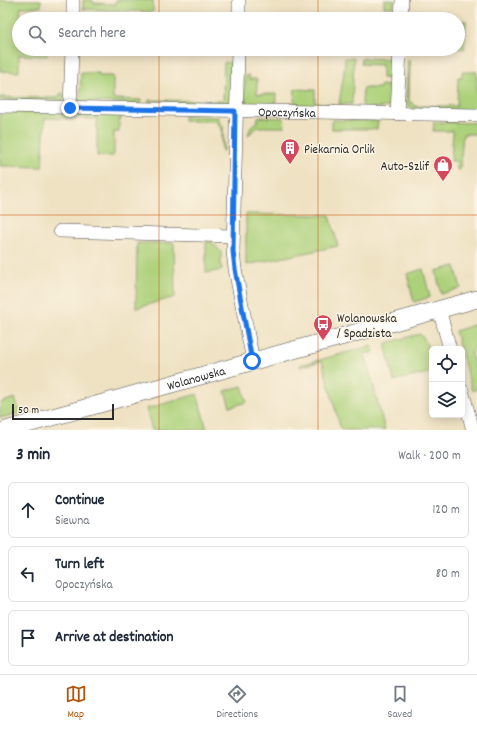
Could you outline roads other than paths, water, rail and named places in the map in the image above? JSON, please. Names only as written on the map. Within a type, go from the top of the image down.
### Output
[{"type":"street","points":[[73,0],[73,12]]},
{"type":"street","points":[[239,0],[239,12]]},
{"type":"street","points":[[401,12],[402,0]]},
{"type":"street","points":[[70,108],[72,56]]},
{"type":"street","points":[[238,56],[235,111],[233,236],[235,269],[252,361]]},
{"type":"street","points":[[397,114],[400,56]]},
{"type":"street","name":"Opoczyńska","points":[[0,106],[477,115]]},
{"type":"street","points":[[60,231],[233,236]]},
{"type":"street","name":"Wolanowska","points":[[6,430],[36,426],[252,361],[477,298]]},
{"type":"street","points":[[439,309],[449,346]]},
{"type":"street","points":[[465,401],[473,430]]},
{"type":"place","name":"Piekarnia Orlik","points":[[290,165]]},
{"type":"place","name":"Auto-Szlif","points":[[443,182]]},
{"type":"place","name":"Wolanowska / Spadzista","points":[[323,341]]}]
